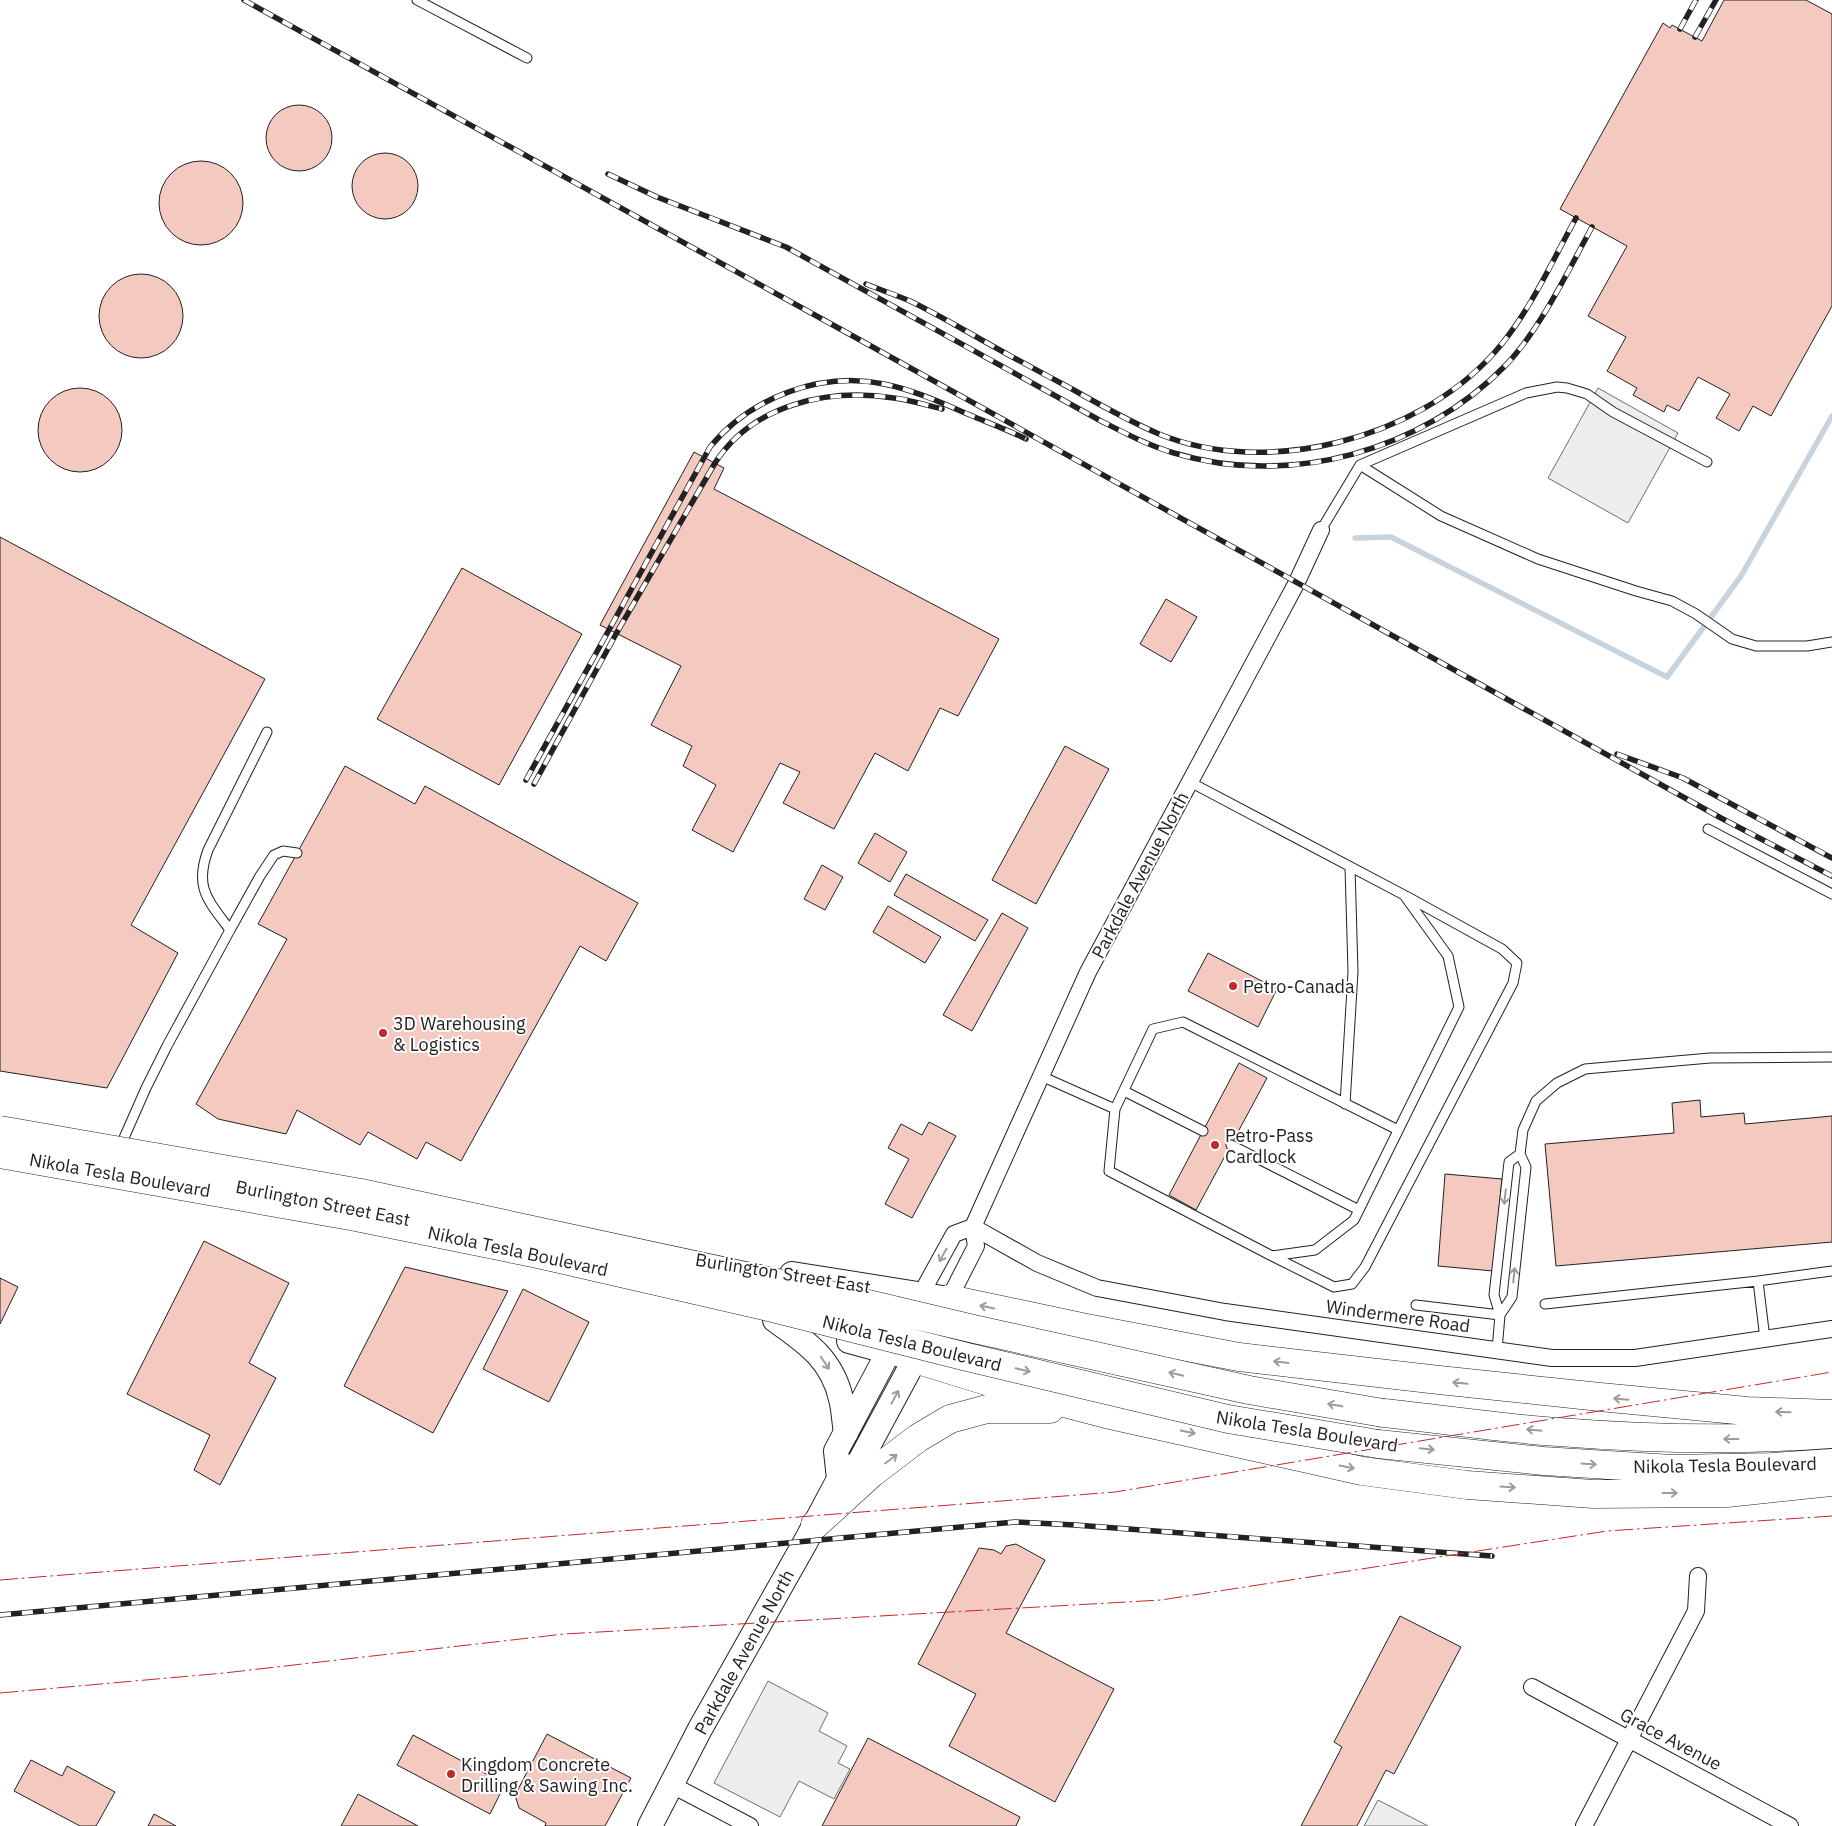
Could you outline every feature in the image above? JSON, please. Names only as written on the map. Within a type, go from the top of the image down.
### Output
[{"type":"highway","name":"Nikola Tesla Boulevard","points":[[0,1130],[361,1193],[792,1286],[974,1329],[1249,1390],[1384,1413],[1557,1432],[1673,1439],[1770,1439],[1832,1434]]},
{"type":"highway","name":"Nikola Tesla Boulevard","points":[[0,1154],[356,1217],[538,1254],[769,1307],[967,1357],[1228,1419],[1378,1444],[1543,1461],[1673,1469],[1771,1468],[1832,1463]]},
{"type":"highway","points":[[949,1299],[1086,1328],[1239,1357],[1439,1380],[1747,1411],[1832,1414]]},
{"type":"highway","points":[[888,1351],[898,1343],[914,1335],[932,1329],[978,1326],[1028,1329],[1086,1328]]},
{"type":"highway","points":[[915,1359],[1022,1392],[1106,1414],[1362,1471],[1467,1484],[1593,1494],[1717,1493],[1832,1482]]},
{"type":"highway","points":[[815,1526],[872,1474],[918,1438],[950,1419],[987,1409],[1043,1409],[1106,1414]]},
{"type":"main road","name":"Burlington Street East","points":[[0,1143],[415,1220],[616,1261],[686,1258],[949,1299]]},
{"type":"main road","name":"Burlington Street East","points":[[616,1261],[678,1292],[915,1359]]},
{"type":"main road","points":[[678,1292],[767,1301],[904,1324],[933,1314],[949,1299]]},
{"type":"main road","points":[[839,1479],[836,1451],[888,1351],[921,1294]]},
{"type":"main road","name":"Parkdale Avenue North","points":[[650,1826],[700,1729],[815,1526],[839,1479],[860,1461],[949,1299]]},
{"type":"main road","points":[[775,1320],[808,1344],[824,1360],[836,1381],[842,1400],[846,1434]]},
{"type":"street","name":"Parkdale Avenue North","points":[[949,1299],[976,1246],[973,1227],[1088,972],[1296,584],[1321,530]]},
{"type":"street","points":[[921,1294],[954,1234],[973,1227]]},
{"type":"street","name":"Windermere Road","points":[[973,1227],[1037,1263],[1097,1288],[1225,1312],[1552,1358],[1635,1358],[1832,1329]]},
{"type":"street","points":[[1584,1826],[1696,1610],[1698,1576]]},
{"type":"street","name":"Grace Avenue","points":[[1532,1687],[1790,1826]]},
{"type":"street","points":[[672,1785],[750,1826]]},
{"type":"lane","points":[[417,0],[527,58]]},
{"type":"lane","points":[[1321,530],[1360,465],[1526,393],[1557,387],[1587,394],[1613,412],[1707,462]]},
{"type":"lane","points":[[1360,465],[1441,516],[1538,559],[1636,592],[1672,601],[1696,614],[1732,639],[1756,646],[1807,646],[1832,642]]},
{"type":"lane","points":[[230,930],[211,904],[202,886],[203,862],[267,732]]},
{"type":"lane","points":[[1190,782],[1502,949],[1517,963],[1513,983],[1365,1267],[1352,1284],[1334,1287],[1109,1171],[1115,1109],[1153,1030],[1183,1022],[1398,1130]]},
{"type":"lane","points":[[1708,829],[1832,894]]},
{"type":"lane","points":[[113,1164],[150,1079],[260,876],[274,855],[283,851],[297,853]]},
{"type":"lane","points":[[1345,1104],[1353,972],[1350,867]]},
{"type":"lane","points":[[1272,1256],[1315,1250],[1354,1220],[1459,1007],[1448,956],[1404,895]]},
{"type":"lane","points":[[1500,1315],[1512,1297],[1526,1167],[1520,1154],[1523,1130],[1536,1101],[1558,1083],[1585,1069],[1710,1058],[1832,1057]]},
{"type":"lane","points":[[1041,1076],[1115,1109]]},
{"type":"lane","points":[[1124,1091],[1203,1131]]},
{"type":"lane","points":[[1231,1145],[1359,1210]]},
{"type":"lane","points":[[1497,1350],[1500,1315],[1494,1295],[1509,1162],[1520,1154]]},
{"type":"lane","points":[[1545,1304],[1832,1271]]},
{"type":"lane","points":[[1758,1281],[1765,1339]]},
{"type":"lane","points":[[1416,1304],[1500,1315]]},
{"type":"shaded area","points":[[1598,388],[1678,433],[1628,523],[1548,478]]},
{"type":"shaded area","points":[[768,1681],[828,1713],[819,1731],[847,1746],[838,1763],[850,1769],[834,1799],[799,1781],[780,1817],[714,1783]]},
{"type":"shaded area","points":[[1378,1800],[1428,1826],[1364,1826]]},
{"type":"building","points":[[1724,0],[1806,0],[1832,14],[1832,306],[1771,416],[1753,406],[1739,431],[1716,418],[1730,394],[1698,377],[1679,411],[1667,405],[1664,412],[1633,395],[1637,388],[1607,371],[1626,337],[1588,316],[1627,246],[1560,209],[1663,23],[1670,28],[1672,25],[1702,41]]},
{"type":"building","points":[[299,105],[311,108],[322,115],[329,126],[332,138],[329,150],[322,161],[311,168],[299,171],[287,168],[276,161],[269,150],[266,138],[269,126],[276,115],[287,108]]},
{"type":"building","points":[[385,153],[397,156],[408,163],[415,174],[418,186],[415,198],[408,209],[397,216],[385,219],[373,216],[362,209],[355,198],[352,186],[355,174],[362,163],[373,156]]},
{"type":"building","points":[[201,161],[217,164],[231,173],[240,187],[243,203],[240,219],[231,233],[217,242],[201,245],[185,242],[171,233],[162,219],[159,203],[162,187],[171,173],[185,164]]},
{"type":"building","points":[[141,274],[157,277],[171,286],[180,300],[183,316],[180,332],[171,346],[157,355],[141,358],[125,355],[111,346],[102,332],[99,316],[102,300],[111,286],[125,277]]},
{"type":"building","points":[[80,388],[96,391],[110,400],[119,414],[122,430],[119,446],[110,460],[96,469],[80,472],[64,469],[50,460],[41,446],[38,430],[41,414],[50,400],[64,391]]},
{"type":"building","points":[[694,452],[724,468],[714,489],[999,639],[958,716],[940,708],[908,771],[875,753],[834,829],[783,803],[800,772],[780,763],[733,852],[692,830],[716,785],[683,766],[692,746],[651,725],[681,666],[600,625]]},
{"type":"building","points":[[0,537],[265,679],[131,925],[178,953],[107,1088],[0,1071]]},
{"type":"building","points":[[462,568],[582,634],[499,785],[377,719]]},
{"type":"building","points":[[1166,599],[1197,617],[1171,662],[1140,644]]},
{"type":"building","points":[[1065,746],[1109,769],[1036,904],[992,880]]},
{"type":"building","name":"3D Warehousing & Logistics","points":[[345,766],[415,804],[425,786],[638,903],[606,961],[580,946],[461,1161],[426,1142],[417,1159],[368,1132],[360,1145],[297,1110],[286,1134],[218,1119],[196,1104],[287,939],[258,924]]},
{"type":"building","points":[[875,833],[907,852],[890,882],[858,863]]},
{"type":"building","points":[[822,865],[843,877],[825,910],[804,899]]},
{"type":"building","points":[[906,874],[988,920],[975,941],[894,895]]},
{"type":"building","points":[[888,906],[941,937],[925,963],[873,932]]},
{"type":"building","points":[[1002,913],[1028,928],[972,1031],[943,1015]]},
{"type":"building","points":[[1208,953],[1277,989],[1258,1027],[1188,991]]},
{"type":"building","points":[[1239,1063],[1267,1078],[1196,1210],[1169,1195]]},
{"type":"building","points":[[1700,1100],[1701,1117],[1744,1113],[1745,1124],[1832,1116],[1832,1242],[1556,1266],[1545,1144],[1674,1133],[1672,1103]]},
{"type":"building","points":[[929,1122],[956,1136],[912,1218],[885,1204],[909,1159],[888,1148],[901,1124],[922,1135]]},
{"type":"building","points":[[1445,1174],[1502,1179],[1493,1271],[1438,1266]]},
{"type":"building","points":[[204,1241],[289,1283],[249,1363],[276,1378],[220,1485],[194,1470],[210,1435],[127,1394]]},
{"type":"building","points":[[405,1267],[508,1291],[433,1433],[344,1386]]},
{"type":"building","points":[[0,1278],[18,1287],[0,1324]]},
{"type":"building","points":[[523,1289],[589,1322],[549,1402],[483,1369]]},
{"type":"building","points":[[1016,1544],[1045,1560],[1006,1633],[1114,1689],[1055,1802],[949,1746],[976,1694],[918,1664],[979,1548],[994,1550],[1001,1554],[1006,1546]]},
{"type":"building","points":[[1400,1616],[1461,1647],[1394,1774],[1386,1770],[1357,1826],[1301,1826],[1342,1747],[1334,1742]]},
{"type":"building","points":[[547,1734],[631,1778],[605,1826],[545,1826],[546,1823],[519,1808],[515,1795]]},
{"type":"building","name":"Kingdom Concrete Drilling & Sawing Inc.","points":[[413,1735],[505,1784],[490,1814],[397,1765]]},
{"type":"building","points":[[868,1738],[1020,1817],[1016,1826],[822,1826]]},
{"type":"building","points":[[31,1760],[62,1776],[67,1766],[115,1792],[96,1826],[80,1826],[14,1791]]},
{"type":"building","points":[[358,1794],[418,1826],[341,1826]]},
{"type":"building","points":[[154,1814],[176,1826],[148,1826]]},
{"type":"waterway","points":[[1355,538],[1391,537],[1667,677],[1741,576],[1832,416]]},
{"type":"railway","points":[[244,0],[1721,818],[1832,876]]},
{"type":"railway","points":[[1680,29],[1696,0]]},
{"type":"railway","points":[[1695,37],[1716,0]]},
{"type":"railway","points":[[608,174],[657,197],[786,247],[1128,435],[1174,453],[1218,463],[1263,466],[1308,463],[1352,454],[1395,440],[1435,420],[1472,395],[1506,365],[1531,334],[1553,299],[1592,227]]},
{"type":"railway","points":[[866,284],[924,308],[1104,407],[1159,434],[1201,447],[1246,452],[1292,450],[1338,442],[1383,428],[1424,408],[1462,383],[1507,338],[1539,288],[1576,218]]},
{"type":"railway","points":[[526,780],[710,447],[727,429],[746,414],[766,402],[812,385],[836,381],[860,381],[884,384],[917,393],[1026,439]]},
{"type":"railway","points":[[534,784],[616,634],[715,463],[731,443],[750,427],[771,414],[794,405],[818,399],[869,396],[912,401],[942,409]]},
{"type":"railway","points":[[1617,754],[1683,778],[1832,858]]},
{"type":"railway","points":[[0,1615],[1015,1522],[1492,1556]]},
{"type":"power","points":[[0,1580],[1115,1492],[1832,1372]]},
{"type":"power","points":[[0,1693],[224,1673],[564,1634],[1161,1600],[1607,1531],[1832,1516]]},
{"type":"place","name":"Petro-Canada","points":[[1233,986]]},
{"type":"place","name":"3D Warehousing & Logistics","points":[[383,1033]]},
{"type":"place","name":"Petro-Pass Cardlock","points":[[1215,1145]]},
{"type":"place","name":"Kingdom Concrete Drilling & Sawing Inc.","points":[[451,1774]]}]
